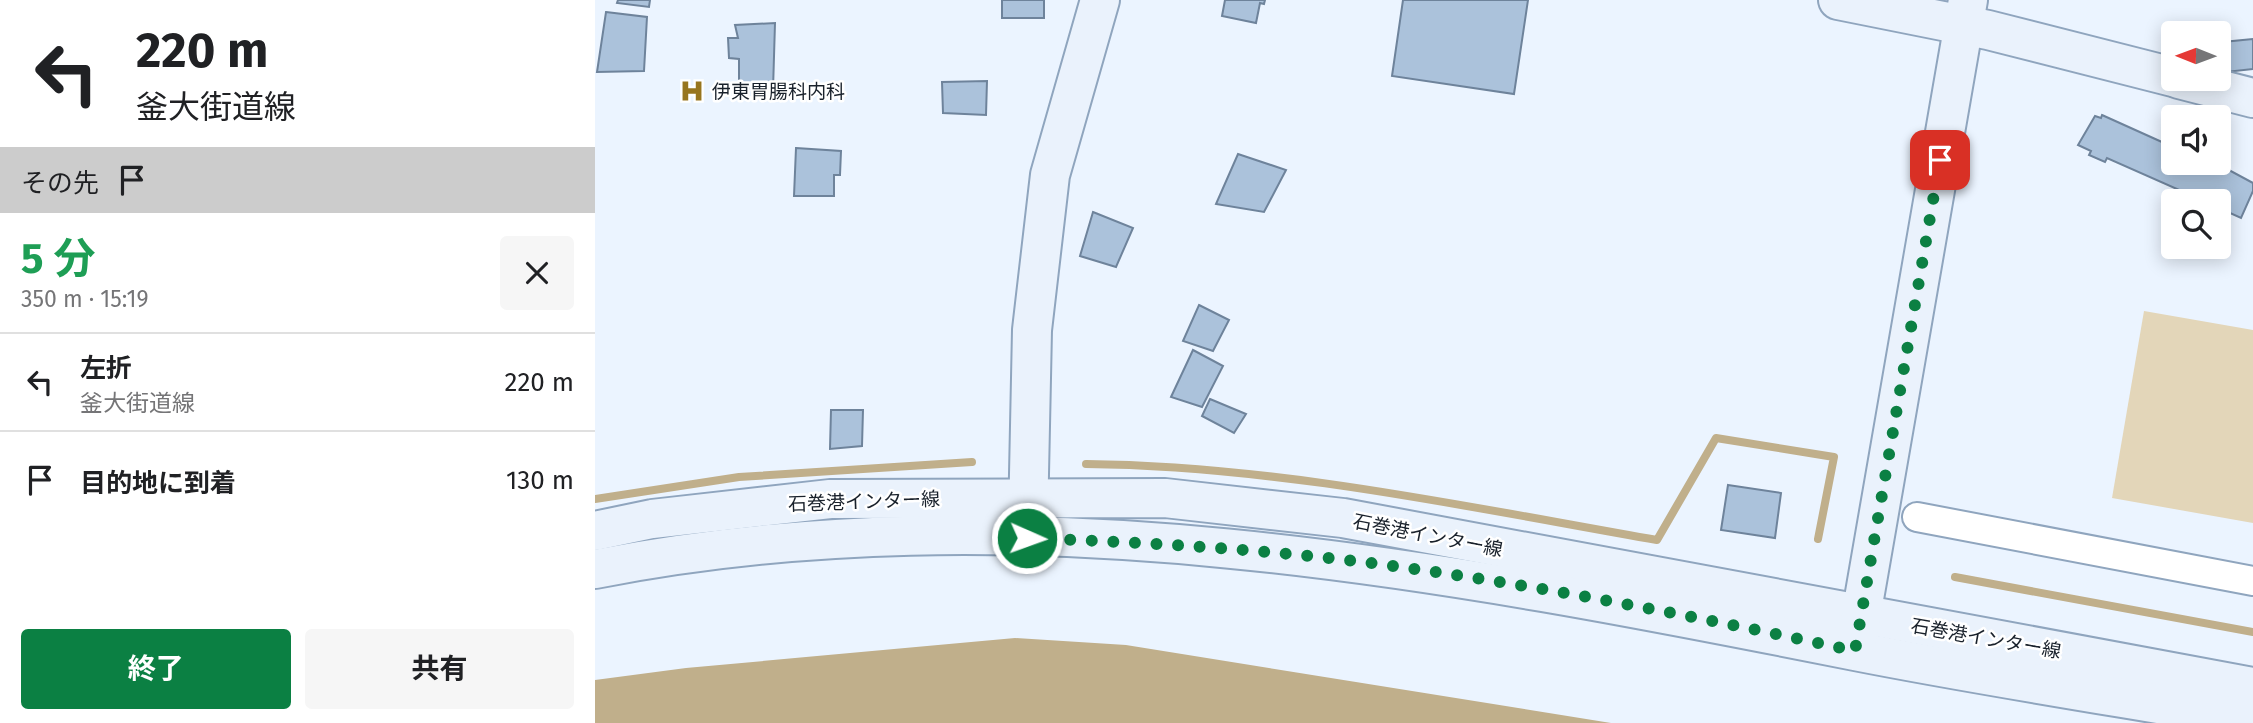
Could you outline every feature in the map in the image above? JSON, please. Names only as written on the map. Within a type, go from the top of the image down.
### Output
[{"type":"main road","points":[[1027,538],[1032,330],[1050,175],[1100,0]]},
{"type":"main road","points":[[1838,0],[1966,12],[2161,73]]},
{"type":"main road","points":[[1858,633],[1966,12]]},
{"type":"main road","points":[[2226,91],[2253,98]]},
{"type":"main road","name":"石巻港インター線","points":[[595,531],[652,519],[830,499],[1165,498],[1343,518],[2253,720]]},
{"type":"main road","name":"石巻港インター線","points":[[595,569],[656,557],[785,541],[912,535],[1182,544],[1355,561],[2253,687]]},
{"type":"street","points":[[1917,517],[2253,581]]},
{"type":"shaded area","points":[[2144,311],[2253,330],[2253,523],[2112,498]]},
{"type":"shaded area","points":[[1015,638],[1126,645],[1611,723],[595,723],[595,680],[686,668]]},
{"type":"building","points":[[618,0],[650,0],[649,7],[617,3]]},
{"type":"building","points":[[1002,0],[1044,0],[1044,18],[1002,18]]},
{"type":"building","points":[[1225,0],[1265,0],[1264,4],[1260,3],[1256,23],[1222,16]]},
{"type":"building","points":[[1403,0],[1528,0],[1514,94],[1392,76]]},
{"type":"building","points":[[606,12],[647,17],[644,71],[597,72]]},
{"type":"building","points":[[775,23],[773,90],[739,88],[739,59],[729,58],[728,38],[738,38],[735,25]]},
{"type":"building","points":[[2253,39],[2253,69],[2231,71],[2231,41]]},
{"type":"building","points":[[987,81],[986,115],[943,113],[942,82]]},
{"type":"building","points":[[2102,115],[2161,142],[2161,175],[2231,175],[2231,171],[2253,183],[2253,191],[2241,218],[2231,213],[2231,189],[2177,189],[2107,158],[2105,162],[2089,155],[2091,151],[2078,145],[2095,116],[2101,118]]},
{"type":"building","points":[[796,148],[841,151],[840,175],[834,175],[834,196],[794,196]]},
{"type":"building","points":[[1238,154],[1286,170],[1264,212],[1216,204]]},
{"type":"building","points":[[1093,212],[1133,228],[1116,267],[1080,256]]},
{"type":"building","points":[[1199,305],[1229,320],[1213,351],[1183,341]]},
{"type":"building","points":[[1193,350],[1223,366],[1202,407],[1171,397]]},
{"type":"building","points":[[1210,399],[1246,414],[1234,433],[1202,416]]},
{"type":"building","points":[[831,410],[863,410],[862,446],[830,449]]},
{"type":"building","points":[[1728,485],[1781,493],[1775,538],[1721,530]]},
{"type":"waterway","points":[[1086,464],[1158,466],[1302,480],[1657,540],[1716,438],[1834,457],[1818,539]]},
{"type":"waterway","points":[[595,499],[739,477],[972,462]]},
{"type":"waterway","points":[[1955,577],[2253,632]]},
{"type":"place","name":"伊東胃腸科内科","points":[[692,91]]},
{"type":"route","points":[[1027,538],[1182,544],[1355,561],[1492,582],[1752,629],[1855,651],[1940,160]]}]
